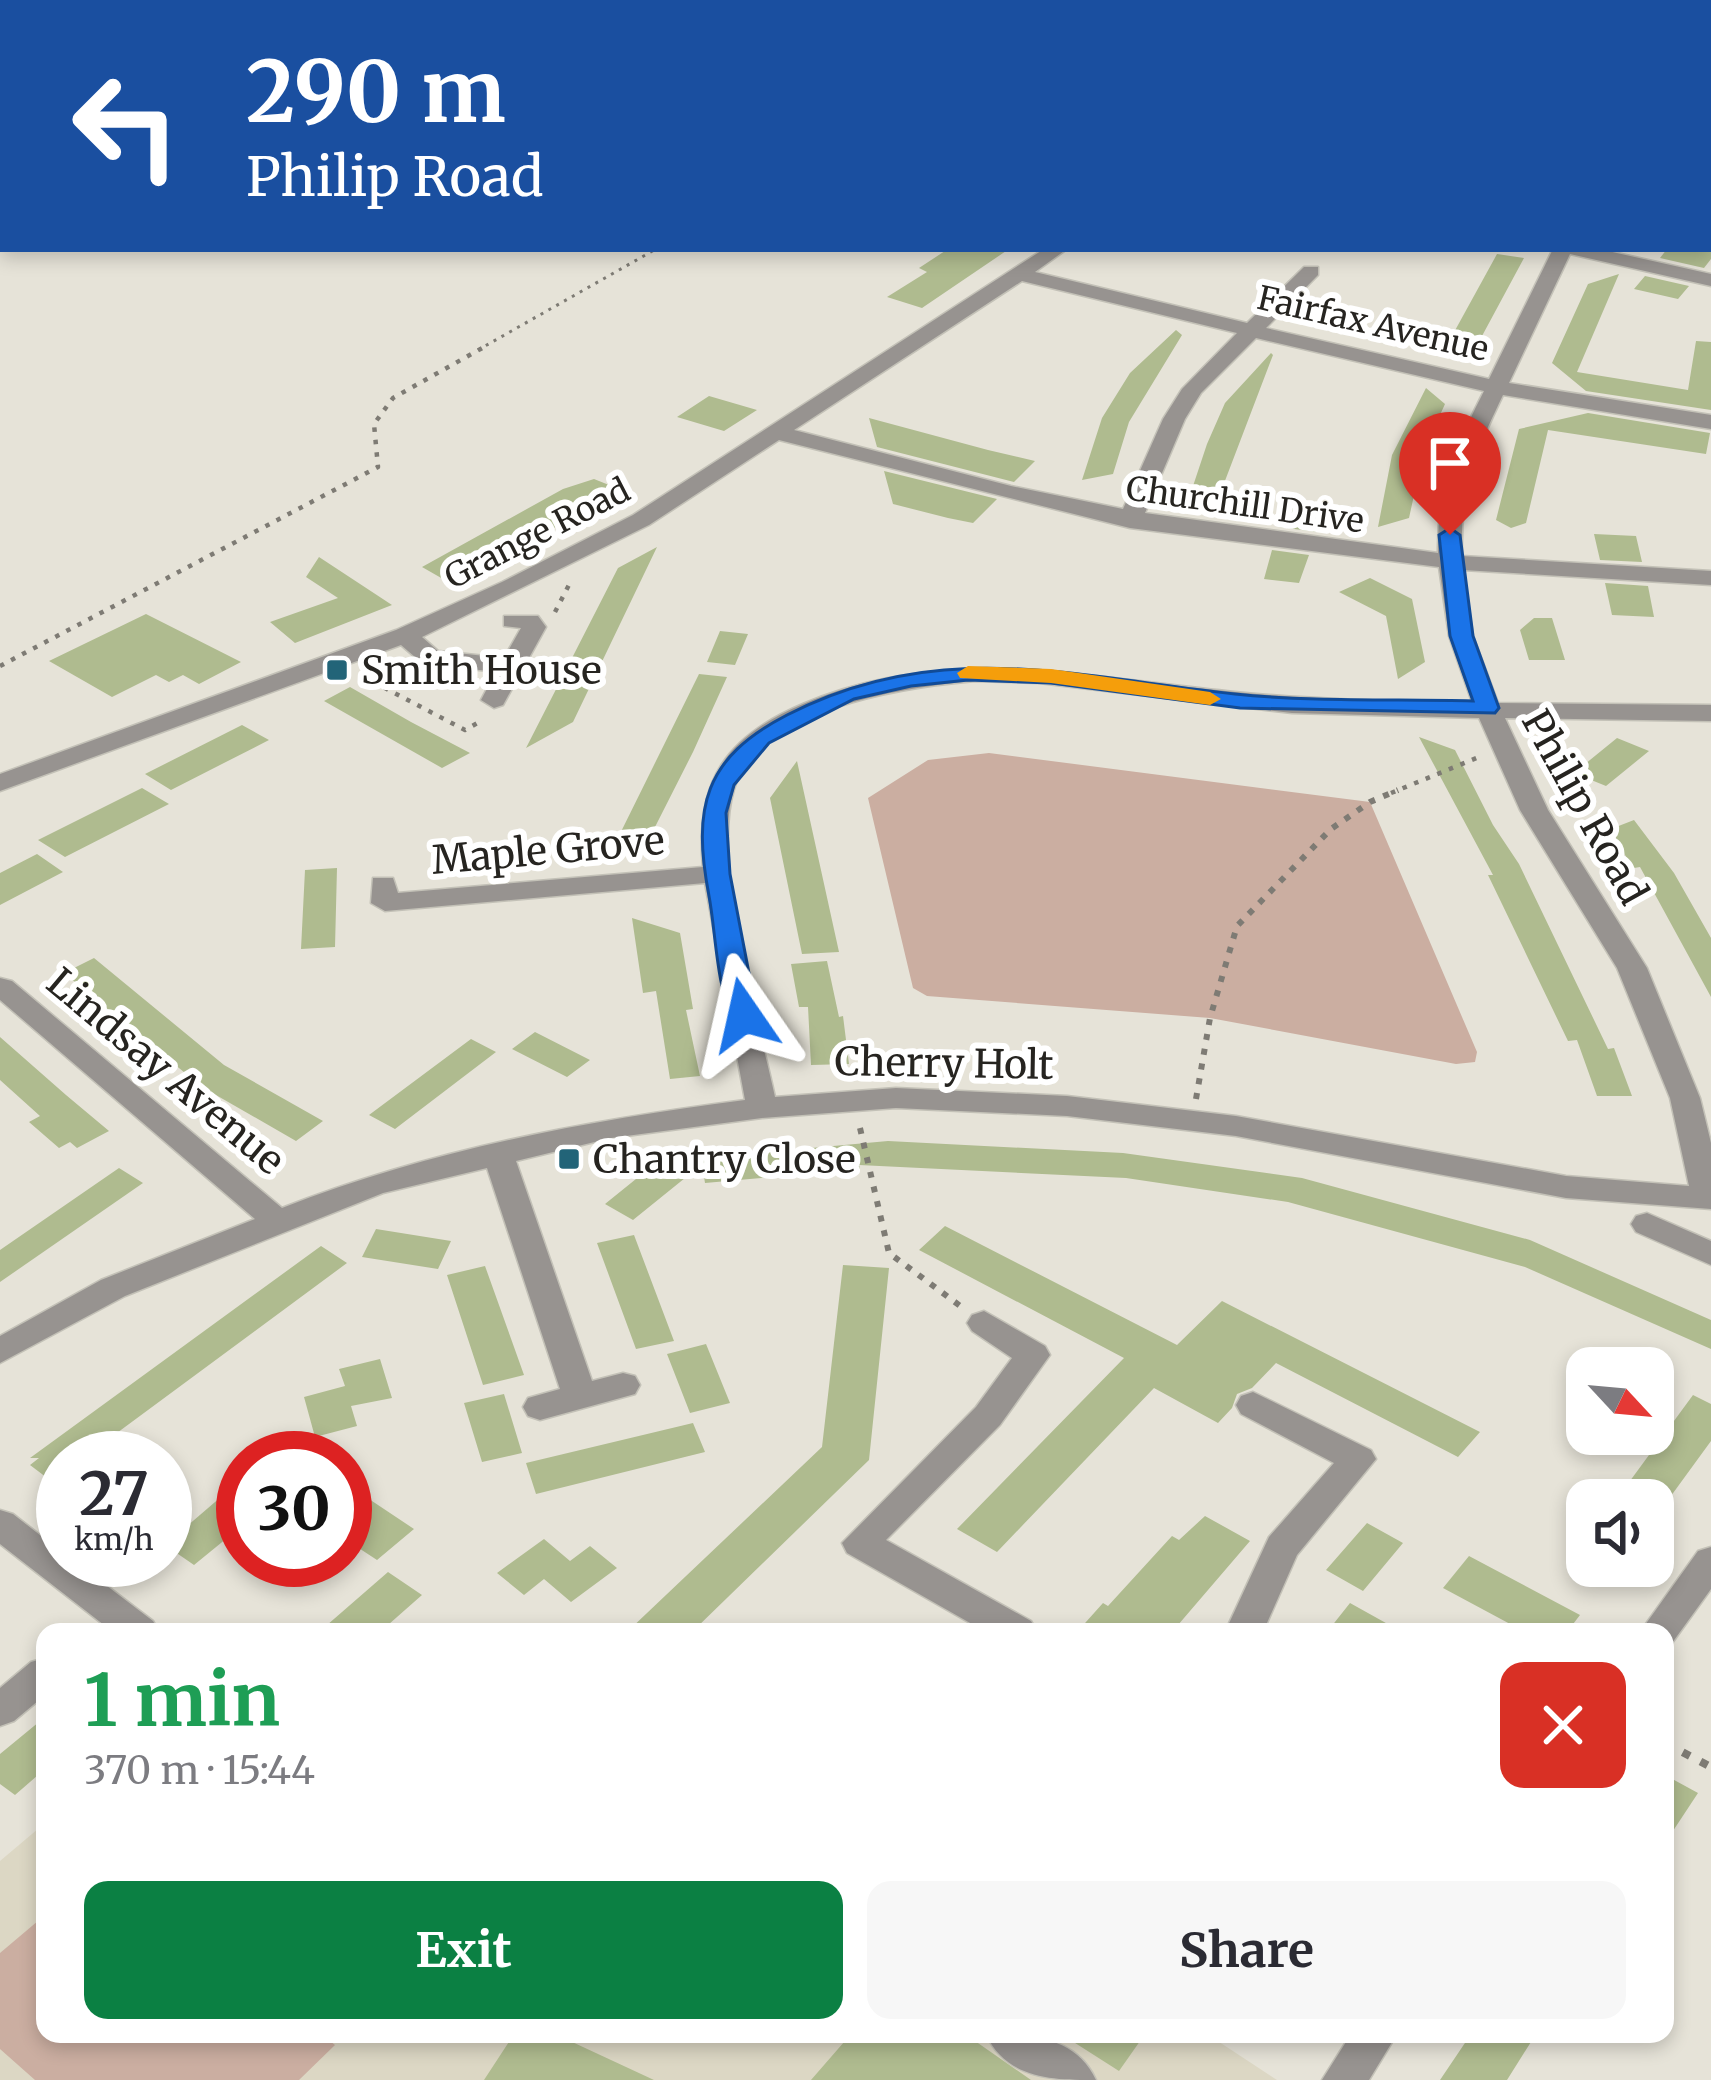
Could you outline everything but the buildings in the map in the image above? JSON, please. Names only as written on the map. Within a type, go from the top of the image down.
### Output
[{"type":"street","name":"Grange Road","points":[[0,783],[405,635],[641,520],[1053,252]]},
{"type":"street","name":"Philip Road","points":[[1566,252],[1464,454],[1449,505],[1450,564],[1461,636],[1487,708],[1534,810],[1632,968],[1685,1098],[1709,1198]]},
{"type":"street","points":[[1582,252],[1711,280]]},
{"type":"street","points":[[1130,521],[1174,419],[1193,389],[1310,271]]},
{"type":"street","name":"Fairfax Avenue","points":[[1022,275],[1498,386],[1711,422]]},
{"type":"street","name":"Churchill Drive","points":[[780,433],[998,494],[1307,549],[1450,564],[1711,578]]},
{"type":"street","points":[[494,700],[534,627],[529,621],[513,621]]},
{"type":"street","points":[[405,635],[431,658],[512,666]]},
{"type":"street","points":[[762,1108],[717,874],[713,813],[722,785],[738,760],[761,738],[815,706],[877,685],[940,675],[1001,673],[1240,701],[1711,713]]},
{"type":"street","name":"Maple Grove","points":[[385,902],[717,874]]},
{"type":"street","name":"Lindsay Avenue","points":[[2,987],[275,1220]]},
{"type":"street","name":"Cherry Holt","points":[[0,1351],[113,1288],[374,1184],[497,1151],[611,1128],[762,1108],[896,1098],[1066,1106],[1192,1121],[1566,1187],[1709,1198]]},
{"type":"street","points":[[497,1151],[580,1397]]},
{"type":"street","points":[[1648,1224],[1711,1254]]},
{"type":"street","points":[[984,1323],[1033,1355],[988,1416],[860,1543],[1002,1623]]},
{"type":"street","points":[[540,1407],[623,1385]]},
{"type":"street","points":[[1248,1623],[1282,1546],[1358,1460],[1253,1405]]},
{"type":"street","points":[[0,1524],[115,1623]]},
{"type":"street","points":[[1666,1623],[1711,1561]]},
{"type":"street","points":[[0,1710],[36,1680]]},
{"type":"street","points":[[1020,2043],[1074,2080]]},
{"type":"street","points":[[1344,2080],[1370,2043]]},
{"type":"path","points":[[0,666],[378,467],[374,424],[393,398],[651,252]]},
{"type":"path","points":[[1192,1121],[1210,1018],[1237,926],[1331,829],[1370,802],[1504,746]]},
{"type":"path","points":[[854,1101],[889,1253],[984,1323]]},
{"type":"path","points":[[1674,1748],[1711,1767]]},
{"type":"shaded area","points":[[989,753],[1370,802],[1477,1052],[1475,1062],[1456,1064],[1210,1018],[927,996],[913,988],[868,798],[928,760]]},
{"type":"shaded area","points":[[36,1831],[36,2043],[1221,2043],[1277,2080],[0,2080],[0,1861]]},
{"type":"shaded area","points":[[36,1923],[36,2043],[335,2045],[299,2080],[35,2080],[0,2049],[0,1953]]},
{"type":"slow traffic","points":[[968,673],[1051,676],[1210,699]]},
{"type":"place","name":"Smith House","points":[[337,670]]},
{"type":"place","name":"Chantry Close","points":[[569,1159]]},
{"type":"route","points":[[744,1015],[717,874],[713,813],[722,785],[738,760],[761,738],[846,693],[968,673],[1051,676],[1193,697],[1293,705],[1487,708],[1461,636],[1450,535]]}]
